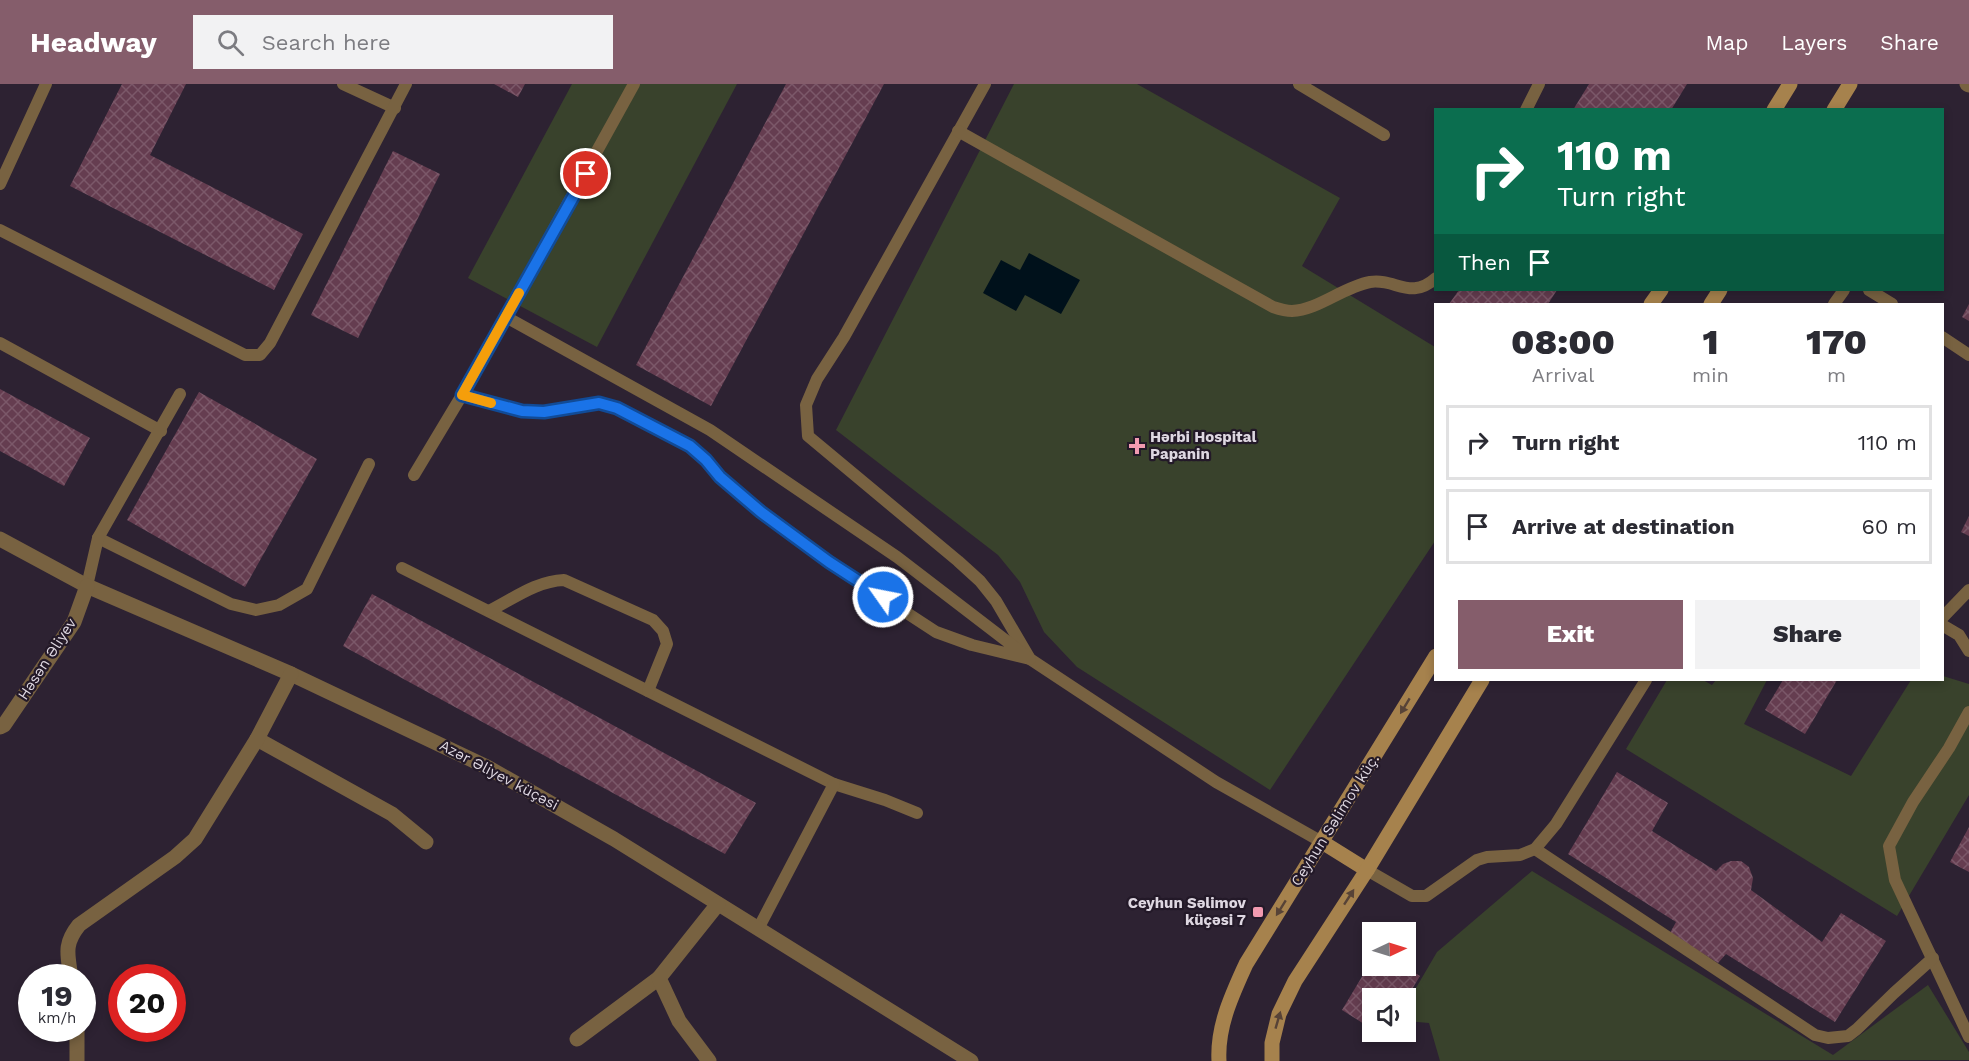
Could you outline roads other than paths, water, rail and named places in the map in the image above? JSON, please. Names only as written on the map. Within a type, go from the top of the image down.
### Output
[{"type":"main road","points":[[1835,108],[1850,84]]},
{"type":"main road","points":[[1775,108],[1786,86]]},
{"type":"main road","name":"Ceyhun Səlimov küç.","points":[[1219,1061],[1218,1049],[1223,1018],[1246,964],[1434,659]]},
{"type":"main road","points":[[1272,1061],[1272,1043],[1279,1014],[1295,981],[1367,870],[1481,681]]},
{"type":"main road","points":[[1322,842],[1367,870]]},
{"type":"street","name":"Azər Əliyev küçəsi","points":[[0,539],[87,586],[291,674],[487,766],[615,839],[971,1061]]},
{"type":"street","name":"Həsən Əliyev","points":[[0,727],[4,725],[74,622],[87,586]]},
{"type":"street","points":[[69,964],[70,936],[79,925],[175,857],[195,839],[257,739],[291,674]]},
{"type":"street","points":[[257,739],[392,814],[426,842]]},
{"type":"street","points":[[577,1039],[659,978],[718,904]]},
{"type":"street","points":[[659,978],[679,1021],[709,1061]]},
{"type":"street","points":[[77,1042],[77,1061]]},
{"type":"lane","points":[[0,183],[46,84]]},
{"type":"lane","points":[[343,84],[395,108]]},
{"type":"lane","points":[[0,230],[245,355],[260,355],[275,333],[395,108],[405,84]]},
{"type":"lane","points":[[414,475],[506,317],[634,84]]},
{"type":"lane","points":[[985,84],[843,337],[817,379],[806,405],[808,436],[980,581],[996,601],[1030,660]]},
{"type":"lane","points":[[1299,84],[1384,135]]},
{"type":"lane","points":[[1527,108],[1539,84]]},
{"type":"lane","points":[[958,131],[1273,307],[1290,311],[1304,309],[1357,285],[1374,282],[1410,289],[1424,288],[1434,280]]},
{"type":"lane","points":[[0,150],[12,156]]},
{"type":"lane","points":[[1871,291],[1890,303]]},
{"type":"lane","points":[[506,317],[710,429],[897,557],[1030,660],[1216,782],[1322,842]]},
{"type":"lane","points":[[1944,338],[1969,355]]},
{"type":"lane","points":[[0,343],[160,431]]},
{"type":"lane","points":[[87,586],[98,538],[180,394]]},
{"type":"lane","points":[[462,395],[522,411],[544,412],[599,403],[617,408],[690,446],[720,477],[761,512],[829,562],[936,632],[972,645],[1030,660]]},
{"type":"lane","points":[[98,538],[231,604],[256,610],[279,605],[307,589],[369,464]]},
{"type":"lane","points":[[402,567],[834,784],[917,813]]},
{"type":"lane","points":[[489,611],[535,586],[550,581],[564,580],[653,620],[663,631],[667,644],[648,691]]},
{"type":"lane","points":[[1944,616],[1969,590]]},
{"type":"lane","points":[[1944,625],[1959,635],[1969,651]]},
{"type":"lane","points":[[1367,870],[1412,896],[1426,896],[1477,860],[1487,857],[1520,855],[1535,849],[1556,824],[1645,681]]},
{"type":"lane","points":[[1969,712],[1949,748],[1913,802],[1889,846],[1895,880],[1969,1037]]},
{"type":"lane","points":[[758,928],[834,784]]},
{"type":"lane","points":[[1535,849],[1815,1035],[1828,1038],[1848,1036],[1933,958]]},
{"type":"water","points":[[1029,253],[1080,280],[1061,314],[1025,295],[1016,311],[983,293],[1001,260],[1020,270]]},
{"type":"place","name":"Hərbi Hospital Papanin","points":[[1137,446]]},
{"type":"place","name":"Ceyhun Səlimov küçəsi 7","points":[[1258,912]]}]
